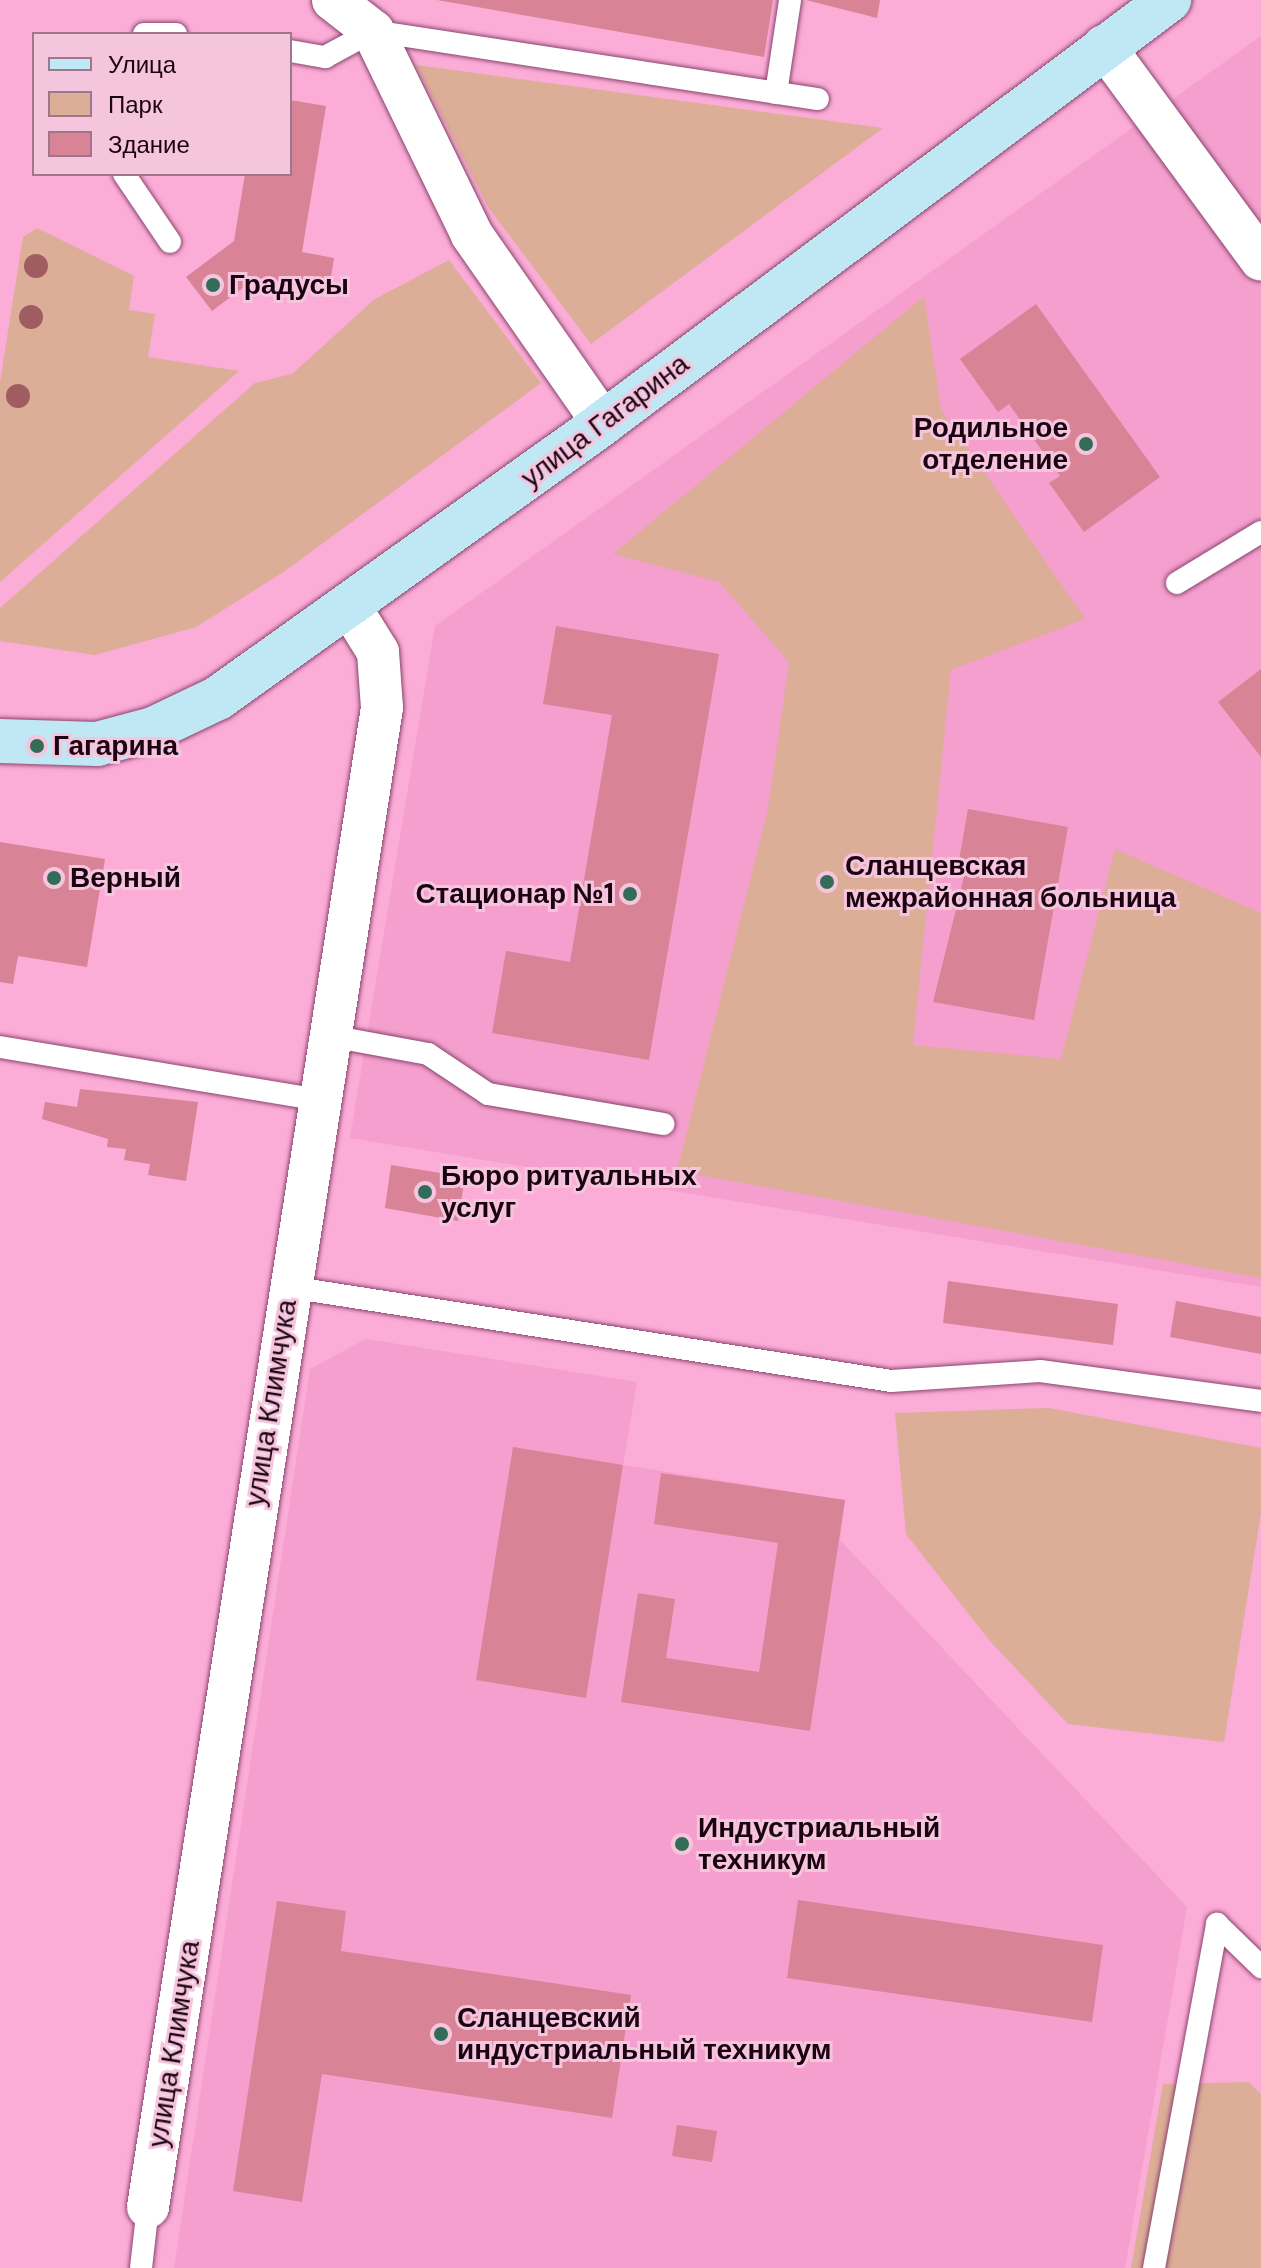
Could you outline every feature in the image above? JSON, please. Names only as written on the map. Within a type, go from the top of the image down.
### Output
[{"type":"main road","name":"улица Гагарина","points":[[0,741],[97,744],[153,729],[218,698],[350,607],[603,423],[1169,0]]},
{"type":"street","points":[[335,1],[373,31],[472,235],[603,423]]},
{"type":"street","points":[[1104,46],[1257,246]]},
{"type":"street","name":"улица Климчука","points":[[148,2207],[386,677],[350,607]]},
{"type":"lane","points":[[776,93],[790,0]]},
{"type":"lane","points":[[292,51],[325,57],[373,31],[818,99]]},
{"type":"lane","points":[[125,176],[170,242]]},
{"type":"lane","points":[[1177,583],[1261,532]]},
{"type":"lane","points":[[330,1036],[428,1054],[488,1094],[663,1124]]},
{"type":"lane","points":[[0,1047],[319,1100]]},
{"type":"lane","points":[[289,1287],[891,1381],[1040,1371],[1261,1401]]},
{"type":"lane","points":[[1154,2268],[1217,1924],[1261,1967]]},
{"type":"lane","points":[[141,2268],[148,2207]]},
{"type":"shaded area","name":"Сланцевская межрайонная больница","points":[[1261,36],[1261,1287],[350,1138],[435,626]]},
{"type":"shaded area","name":"Индустриальный техникум","points":[[366,1339],[637,1382],[623,1465],[845,1500],[840,1540],[1187,1907],[1125,2268],[174,2268],[310,1369]]},
{"type":"green space","points":[[416,65],[883,128],[591,344],[488,207]]},
{"type":"green space","points":[[37,228],[134,276],[129,310],[155,314],[148,357],[239,371],[0,582],[0,382],[23,237]]},
{"type":"green space","points":[[449,260],[541,383],[285,571],[196,627],[95,655],[0,641],[0,608],[255,383],[292,374],[375,299]]},
{"type":"green space","points":[[924,296],[941,409],[1085,619],[951,670],[913,1045],[1061,1059],[1115,849],[1261,913],[1261,1278],[677,1171],[768,808],[789,662],[719,582],[613,554]]},
{"type":"green space","points":[[1049,1408],[1261,1448],[1261,1513],[1224,1742],[1068,1724],[989,1640],[906,1534],[895,1413]]},
{"type":"green space","points":[[1249,2082],[1261,2094],[1261,2268],[1131,2268],[1163,2084]]},
{"type":"building","points":[[437,0],[773,0],[764,57]]},
{"type":"building","points":[[806,0],[880,0],[877,18]]},
{"type":"building","points":[[292,100],[326,106],[302,252],[334,258],[329,290],[256,278],[212,311],[186,277],[234,241],[245,176],[292,176]]},
{"type":"building","name":"Родильное отделение","points":[[1036,304],[1160,477],[1084,532],[1049,483],[1060,476],[1009,404],[998,412],[960,359]]},
{"type":"building","name":"Стационар №1","points":[[556,626],[719,654],[649,1060],[492,1033],[506,951],[570,962],[612,715],[543,704]]},
{"type":"building","points":[[1261,669],[1261,757],[1218,702]]},
{"type":"building","points":[[968,809],[1068,827],[1034,1020],[933,1002],[965,873],[957,872]]},
{"type":"building","points":[[0,842],[105,859],[87,967],[18,956],[13,984],[0,982]]},
{"type":"building","points":[[80,1089],[198,1102],[186,1181],[148,1175],[150,1164],[124,1160],[126,1149],[107,1147],[108,1139],[42,1119],[45,1102],[77,1107]]},
{"type":"building","name":"Бюро ритуальных услуг","points":[[391,1165],[465,1177],[458,1221],[385,1208]]},
{"type":"building","points":[[948,1281],[1118,1304],[1113,1345],[943,1323]]},
{"type":"building","points":[[1176,1301],[1261,1317],[1261,1354],[1170,1337]]},
{"type":"building","points":[[513,1447],[623,1465],[586,1698],[476,1680]]},
{"type":"building","points":[[661,1473],[845,1500],[810,1731],[621,1702],[638,1593],[675,1599],[666,1658],[759,1672],[778,1543],[654,1524]]},
{"type":"building","points":[[798,1900],[1103,1945],[1092,2022],[787,1978]]},
{"type":"building","name":"Сланцевский индустриальный техникум","points":[[277,1901],[346,1911],[341,1951],[631,1995],[612,2118],[322,2074],[302,2202],[233,2191]]},
{"type":"building","points":[[677,2125],[717,2131],[712,2162],[672,2156]]},
{"type":"place","name":"Градусы","points":[[213,285]]},
{"type":"place","name":"Родильное отделение","points":[[1086,444]]},
{"type":"place","name":"Гагарина","points":[[37,746]]},
{"type":"place","name":"Верный","points":[[54,878]]},
{"type":"place","name":"Сланцевская межрайонная больница","points":[[827,882]]},
{"type":"place","name":"Стационар №1","points":[[630,894]]},
{"type":"place","name":"Бюро ритуальных услуг","points":[[425,1192]]},
{"type":"place","name":"Индустриальный техникум","points":[[682,1844]]},
{"type":"place","name":"Сланцевский индустриальный техникум","points":[[441,2034]]}]
